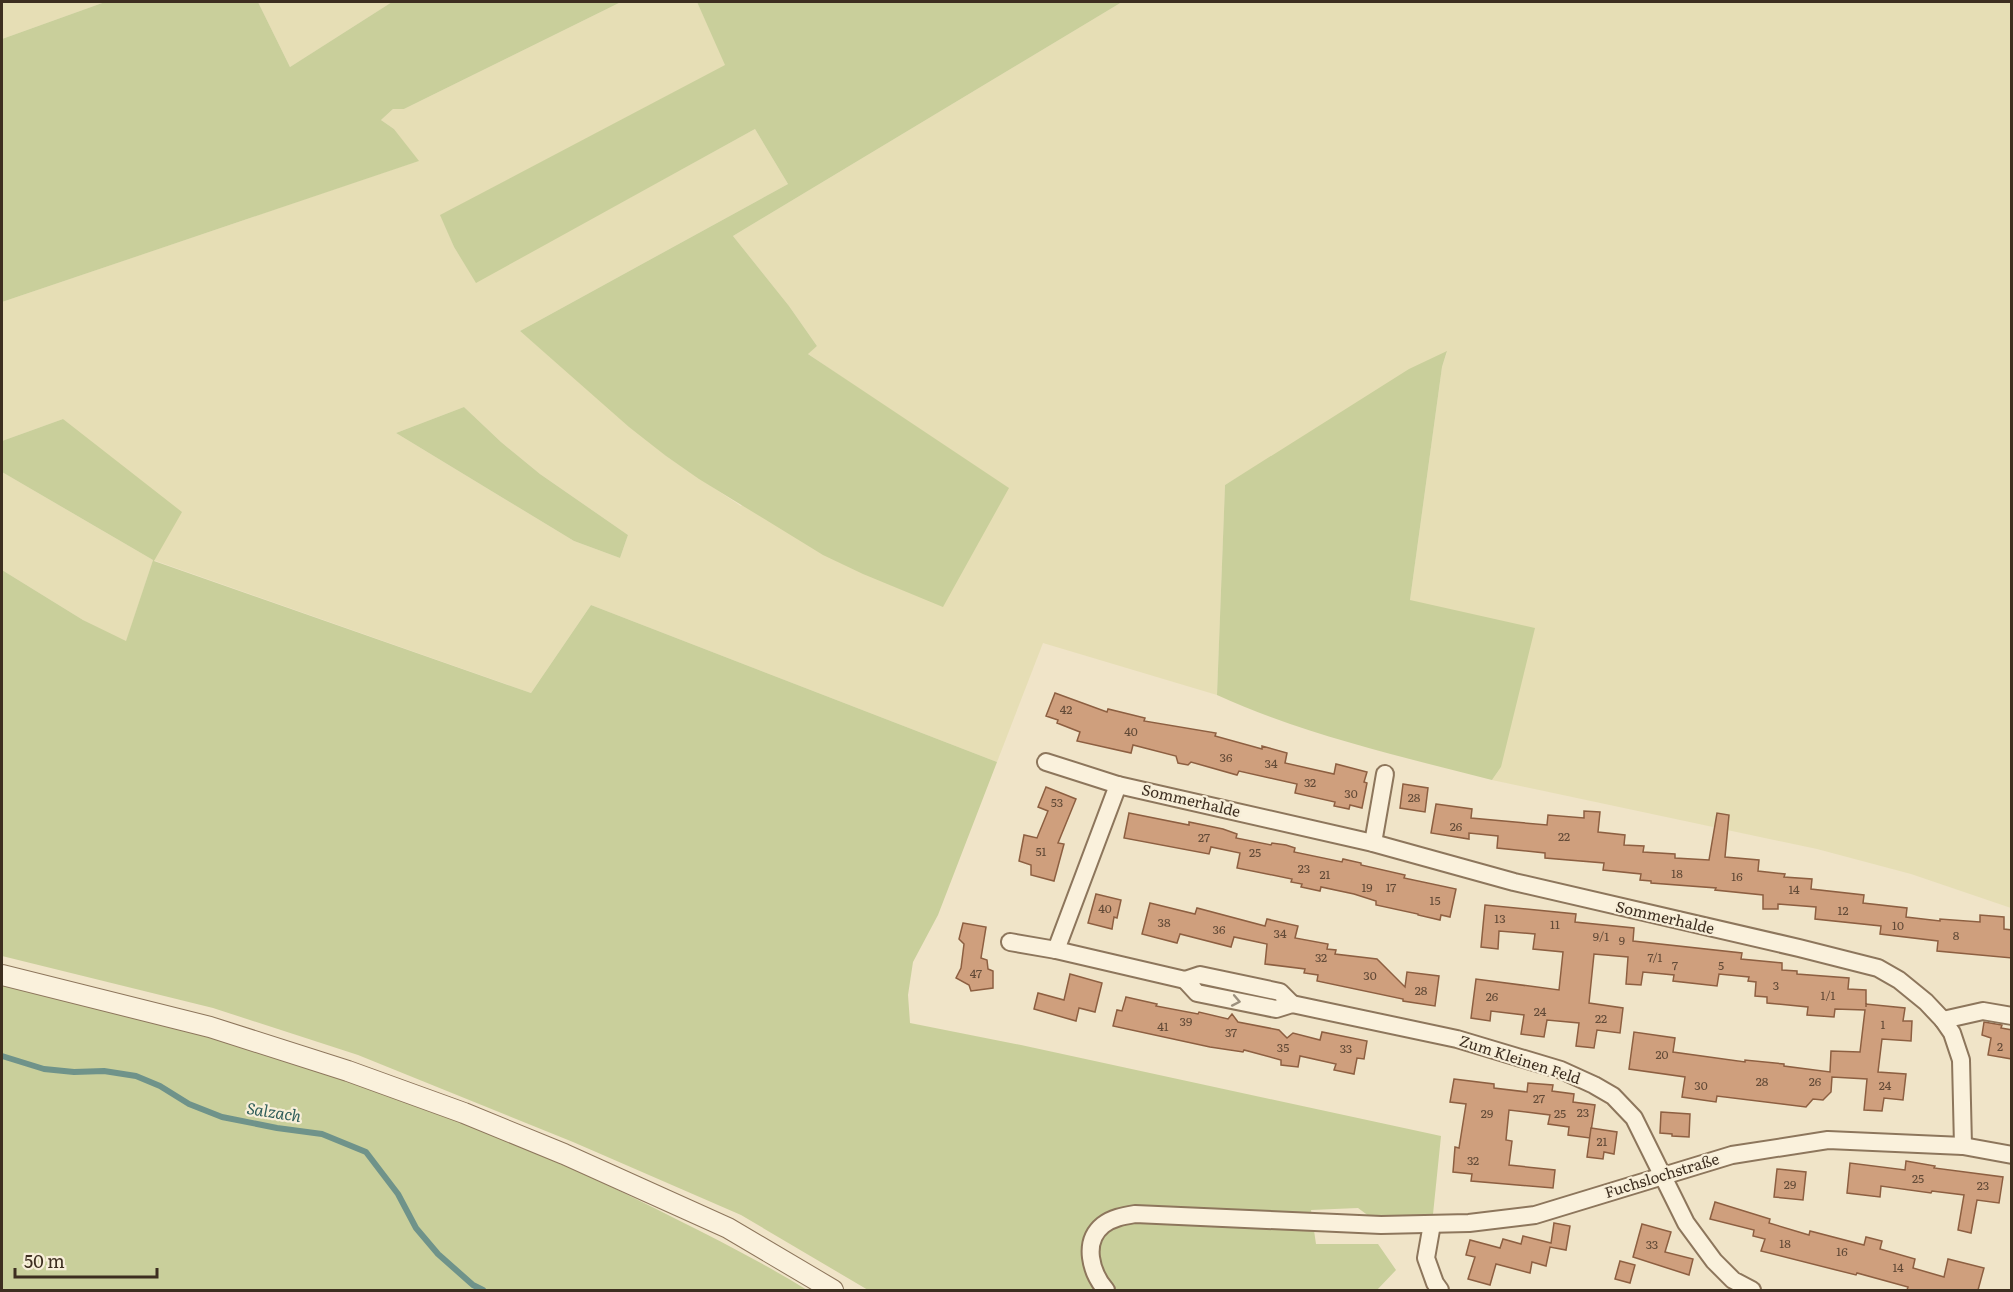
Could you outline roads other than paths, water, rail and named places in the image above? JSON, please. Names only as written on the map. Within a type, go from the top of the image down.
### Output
[{"type":"street","name":"Sommerhalde","points":[[1046,762],[1118,785],[1373,843],[1514,882],[1809,950],[1878,969],[1899,980],[1926,1002],[1952,1033],[1961,1060],[1963,1146]]},
{"type":"street","points":[[1373,843],[1385,774]]},
{"type":"street","points":[[1056,950],[1118,785]]},
{"type":"street","name":"Zum Kleinen Feld","points":[[1010,942],[1056,950],[1185,980],[1197,993],[1276,1009],[1292,1004],[1456,1038],[1561,1070],[1594,1085],[1613,1096],[1634,1118],[1686,1223],[1714,1261],[1733,1280],[1752,1290]]},
{"type":"street","points":[[2,975],[210,1027],[348,1071],[464,1113],[564,1154],[728,1228],[833,1290]]},
{"type":"street","points":[[1943,1020],[1983,1011],[2012,1016]]},
{"type":"street","name":"Fuchslochstraße","points":[[1106,1290],[1092,1269],[1091,1250],[1094,1234],[1112,1219],[1135,1214],[1381,1225],[1468,1223],[1535,1215],[1732,1155],[1828,1140],[1963,1146],[2012,1155]]},
{"type":"street","points":[[1432,1224],[1425,1258],[1440,1290]]},
{"type":"waterway","name":"Salzach","points":[[2,1056],[44,1069],[74,1072],[104,1071],[136,1076],[160,1086],[189,1104],[222,1117],[322,1134],[366,1152],[398,1194],[416,1228],[438,1254],[473,1285],[483,1290]]}]
